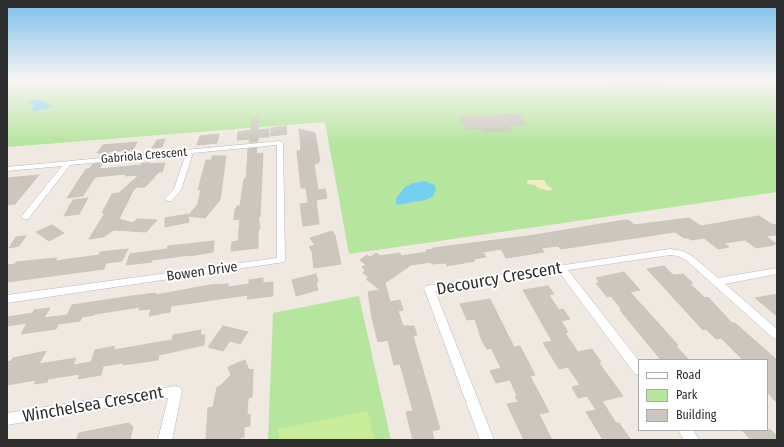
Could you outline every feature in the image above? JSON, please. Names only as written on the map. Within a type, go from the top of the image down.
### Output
[{"type":"street","name":"Gabriola Crescent","points":[[7,169],[280,143]]},
{"type":"street","name":"Bowen Drive","points":[[7,299],[281,260],[280,143]]},
{"type":"street","points":[[168,199],[177,190],[190,152]]},
{"type":"street","points":[[25,216],[68,163]]},
{"type":"street","name":"Decourcy Crescent","points":[[488,440],[429,288],[670,252],[680,253],[689,258],[716,282]]},
{"type":"street","points":[[561,268],[638,369]]},
{"type":"street","points":[[716,282],[777,271]]},
{"type":"street","points":[[716,282],[777,335]]},
{"type":"street","name":"Winchelsea Crescent","points":[[7,419],[176,390],[165,440]]},
{"type":"street","points":[[686,431],[692,440]]},
{"type":"green space","points":[[7,102],[777,102],[777,192],[349,254],[325,122],[7,147]]},
{"type":"green space","points":[[359,296],[391,440],[268,440],[273,313]]},
{"type":"green space","points":[[368,411],[374,440],[279,440],[278,429]]},
{"type":"sand","points":[[544,180],[547,185],[553,189],[549,191],[538,188],[535,185],[527,184],[527,181]]},
{"type":"water","points":[[26,102],[44,102],[54,107],[34,111],[32,109],[34,104]]},
{"type":"water","points":[[424,181],[435,185],[436,190],[433,196],[426,200],[396,205],[396,198],[405,187],[413,183]]},
{"type":"building","points":[[518,114],[526,124],[507,125],[511,130],[484,132],[481,128],[467,129],[460,117]]},
{"type":"building","points":[[253,118],[259,118],[258,130],[269,129],[269,137],[259,137],[257,142],[249,142],[250,139],[237,140],[238,132],[251,130]]},
{"type":"building","points":[[286,126],[287,134],[271,136],[271,128]]},
{"type":"building","points":[[299,129],[315,133],[320,161],[314,164],[318,190],[325,189],[327,198],[316,200],[319,224],[303,226],[300,204],[308,203],[306,188],[301,188],[297,151],[300,151],[301,148]]},
{"type":"building","points":[[219,134],[217,143],[197,145],[200,136]]},
{"type":"building","points":[[165,139],[162,147],[152,148],[157,140]]},
{"type":"building","points":[[137,142],[133,150],[108,152],[108,156],[100,157],[104,153],[97,153],[103,145]]},
{"type":"building","points":[[257,148],[256,154],[263,153],[260,217],[258,217],[260,227],[258,232],[258,248],[231,251],[232,242],[238,241],[240,219],[234,220],[235,210],[237,206],[240,206],[244,179],[246,179],[248,149]]},
{"type":"building","points":[[212,156],[226,156],[220,200],[205,218],[188,216],[198,204],[201,189],[198,190],[206,160],[212,160]]},
{"type":"building","points":[[103,163],[99,169],[141,165],[142,163],[165,163],[162,172],[159,172],[145,187],[137,187],[133,191],[119,219],[133,223],[137,219],[157,220],[146,232],[114,230],[103,237],[89,239],[105,213],[102,213],[112,194],[119,193],[139,175],[125,176],[126,174],[95,177],[83,196],[67,198],[86,169],[89,169],[93,164]]},
{"type":"building","points":[[39,175],[15,204],[7,205],[7,178]]},
{"type":"building","points":[[88,198],[79,214],[64,216],[73,200]]},
{"type":"building","points":[[188,214],[189,222],[165,227],[165,218]]},
{"type":"building","points":[[759,216],[773,225],[777,224],[777,235],[766,236],[776,244],[756,248],[745,240],[724,243],[729,247],[718,249],[704,238],[691,240],[684,238],[675,232],[561,249],[558,246],[541,248],[544,252],[506,258],[501,249],[483,252],[486,257],[473,259],[475,261],[447,266],[446,263],[432,264],[431,262],[411,265],[385,283],[390,302],[400,300],[403,310],[398,311],[403,326],[414,326],[417,335],[413,336],[440,429],[432,431],[434,440],[413,440],[406,412],[413,411],[400,364],[394,365],[388,340],[378,342],[372,318],[368,292],[380,290],[366,279],[369,277],[363,273],[365,270],[362,267],[366,265],[360,260],[367,255],[370,257],[377,253],[380,256],[400,253],[401,256],[427,252],[426,250],[434,249],[433,248],[535,235],[625,220],[630,221],[634,225],[689,218],[701,226]]},
{"type":"building","points":[[52,225],[64,233],[49,241],[36,232]]},
{"type":"building","points":[[332,231],[335,235],[341,264],[314,268],[312,251],[309,247],[315,245],[310,238]]},
{"type":"building","points":[[26,236],[19,246],[9,248],[16,237]]},
{"type":"building","points":[[214,241],[213,252],[126,265],[130,254],[167,249],[168,246]]},
{"type":"building","points":[[128,249],[122,261],[106,263],[104,269],[7,282],[7,265],[15,264],[16,262],[57,258],[55,261],[99,255],[100,252]]},
{"type":"building","points":[[664,266],[672,274],[683,274],[693,283],[690,284],[705,298],[708,297],[732,323],[735,323],[777,360],[777,403],[768,393],[768,359],[742,359],[721,338],[716,339],[706,329],[703,330],[647,269]]},
{"type":"building","points":[[624,272],[640,290],[630,292],[678,345],[676,346],[688,359],[660,359],[620,310],[622,310],[611,296],[607,297],[596,283],[600,283],[596,278]]},
{"type":"building","points":[[316,274],[318,290],[296,296],[292,280]]},
{"type":"building","points":[[263,278],[263,283],[273,282],[273,296],[247,299],[248,295],[171,306],[170,312],[149,316],[151,309],[139,310],[140,307],[95,314],[82,317],[80,321],[58,324],[56,329],[21,334],[27,323],[7,326],[7,317],[33,313],[34,310],[50,308],[44,318],[67,315],[72,305],[139,295],[156,293],[156,295],[210,285],[228,284],[228,287],[249,284],[249,280]]},
{"type":"building","points":[[548,286],[554,294],[549,295],[559,310],[563,309],[570,319],[561,321],[568,332],[565,333],[578,352],[592,349],[601,362],[599,363],[623,396],[602,401],[616,423],[619,423],[631,440],[603,440],[586,412],[596,410],[587,396],[578,398],[572,387],[580,385],[568,367],[559,369],[543,343],[552,341],[523,290]]},
{"type":"building","points":[[777,294],[777,316],[755,298]]},
{"type":"building","points":[[490,299],[514,347],[520,346],[535,375],[530,376],[549,412],[539,414],[552,440],[524,440],[507,404],[518,402],[510,380],[496,383],[490,371],[501,368],[491,348],[487,349],[482,341],[475,319],[467,320],[460,304]]},
{"type":"building","points":[[223,326],[248,332],[240,344],[230,341],[223,351],[208,347]]},
{"type":"building","points":[[201,330],[200,335],[205,335],[204,345],[159,355],[158,360],[103,366],[101,375],[78,379],[80,374],[48,379],[47,382],[34,384],[36,380],[7,385],[7,362],[11,361],[13,358],[46,351],[39,364],[76,358],[73,365],[91,362],[95,350],[115,346],[113,350],[172,340],[173,335]]},
{"type":"building","points":[[245,360],[249,370],[253,369],[252,397],[248,398],[247,415],[250,414],[250,426],[244,427],[244,437],[232,440],[206,440],[208,408],[213,407],[217,387],[231,375],[228,367]]},
{"type":"building","points":[[129,423],[133,427],[130,440],[76,440],[79,433]]},
{"type":"building","points":[[771,430],[777,436],[777,440],[753,440],[743,431]]}]
